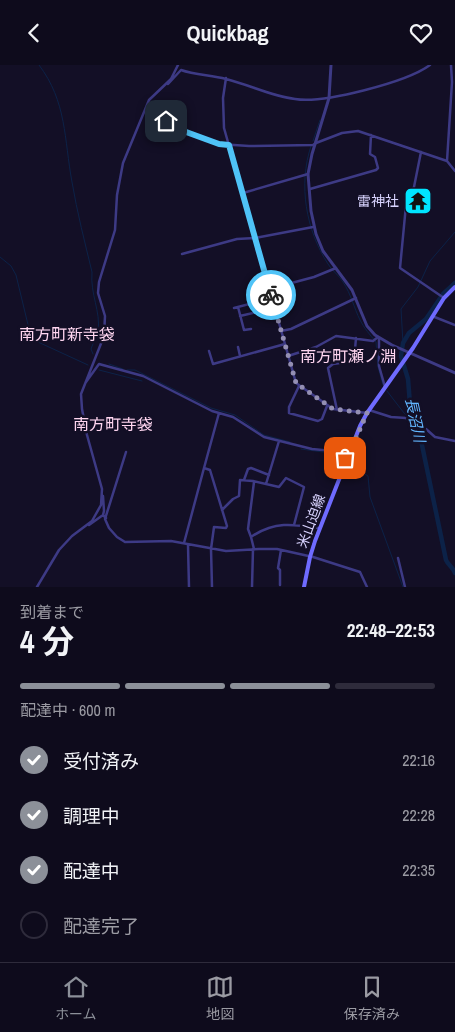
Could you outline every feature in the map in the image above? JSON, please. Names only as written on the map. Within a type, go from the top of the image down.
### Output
[{"type":"main road","name":"米山迫線","points":[[304,587],[310,557],[320,528],[368,411],[410,353],[443,297],[455,287]]},
{"type":"street","points":[[178,65],[173,75],[145,107],[120,173],[115,230],[98,282],[98,293],[105,316],[104,336],[81,394],[89,445],[102,489],[104,516],[113,533],[125,542],[172,541],[211,549],[233,551],[254,549],[281,550],[360,572],[367,587]]},
{"type":"street","points":[[163,86],[170,82],[181,70],[182,65]]},
{"type":"street","points":[[331,65],[329,98],[306,175],[311,227],[334,270],[350,286],[367,326],[377,339],[379,366],[385,387]]},
{"type":"street","points":[[181,70],[226,79],[273,95],[310,101],[391,82],[416,74],[430,65]]},
{"type":"street","points":[[447,161],[452,82],[451,65]]},
{"type":"street","points":[[226,79],[223,98],[223,123],[296,383],[328,406],[337,410],[368,411],[391,417],[406,418],[418,428],[426,429],[435,437],[455,441]]},
{"type":"street","points":[[170,103],[166,118],[167,125],[219,144],[313,145],[342,133],[353,131],[371,135],[447,161],[455,171]]},
{"type":"street","points":[[308,190],[376,170],[378,168],[375,157],[370,154],[371,135]]},
{"type":"street","points":[[421,152],[414,187],[406,205],[400,268],[443,297]]},
{"type":"street","points":[[243,193],[306,175]]},
{"type":"street","points":[[182,254],[237,239],[255,238],[311,227]]},
{"type":"street","points":[[269,289],[334,270]]},
{"type":"street","points":[[234,308],[272,298]]},
{"type":"street","points":[[281,331],[297,326],[354,299]]},
{"type":"street","points":[[238,307],[244,330],[251,329]]},
{"type":"street","points":[[240,316],[274,308]]},
{"type":"street","points":[[432,316],[455,325]]},
{"type":"street","points":[[288,356],[316,347],[336,336],[377,339],[455,373]]},
{"type":"street","points":[[337,410],[328,368],[333,364],[354,361],[356,338]]},
{"type":"street","points":[[209,351],[213,364],[285,344]]},
{"type":"street","points":[[238,347],[240,356]]},
{"type":"street","points":[[84,383],[97,365],[101,364],[124,372],[136,373],[208,409],[237,420],[264,437],[312,449],[333,451],[347,459]]},
{"type":"street","points":[[299,386],[289,407],[289,413],[318,421],[322,419],[328,406]]},
{"type":"street","points":[[184,543],[219,413]]},
{"type":"street","points":[[266,484],[280,441]]},
{"type":"street","points":[[37,587],[59,550],[72,536],[104,516],[126,452]]},
{"type":"street","points":[[204,468],[210,470],[227,526],[226,528],[214,527],[211,549],[212,587]]},
{"type":"street","points":[[244,480],[248,469],[269,475]]},
{"type":"street","points":[[222,510],[239,496],[240,480],[279,487],[286,479],[304,487],[294,525]]},
{"type":"street","points":[[252,587],[254,549],[248,529],[254,481]]},
{"type":"street","points":[[86,527],[99,510],[102,489]]},
{"type":"street","points":[[251,537],[270,527],[281,524],[320,528]]},
{"type":"street","points":[[188,545],[189,587]]},
{"type":"street","points":[[280,585],[280,570],[278,568],[281,550]]},
{"type":"street","points":[[398,558],[405,587]]},
{"type":"waterway","points":[[39,65],[48,79],[60,107],[74,193],[92,272],[99,324],[91,349],[93,354]]},
{"type":"waterway","points":[[313,141],[320,120]]},
{"type":"waterway","points":[[311,146],[305,176],[305,192],[306,207],[314,237],[320,251],[343,282],[362,323],[376,342],[378,367],[383,385]]},
{"type":"waterway","points":[[403,343],[401,309],[418,287],[430,261],[455,232]]},
{"type":"waterway","points":[[0,257],[11,266],[16,275],[30,333],[38,342],[88,365]]},
{"type":"waterway","name":"長沼川","points":[[455,283],[443,294],[426,319],[409,333],[403,343],[401,356],[408,379],[410,404],[418,426],[446,560],[455,573]]},
{"type":"waterway","points":[[109,364],[123,369]]},
{"type":"waterway","points":[[99,370],[142,381]]},
{"type":"waterway","points":[[127,370],[135,370],[211,408],[235,415],[264,435],[290,442]]},
{"type":"waterway","points":[[387,391],[404,413],[418,426]]},
{"type":"waterway","points":[[301,449],[330,453],[339,457]]},
{"type":"waterway","points":[[351,465],[368,476],[370,497],[403,587]]},
{"type":"way so far","points":[[271,295],[296,383],[333,409],[367,413],[360,425],[347,459],[345,458]]},
{"type":"place","name":"雷神社","points":[[418,201]]},
{"type":"district","name":"南方町新寺袋","points":[[67,334]]},
{"type":"district","name":"南方町瀬ノ淵","points":[[348,356]]},
{"type":"district","name":"南方町寺袋","points":[[113,424]]},
{"type":"route","points":[[166,121],[167,125],[219,144],[229,145],[271,295]]}]
